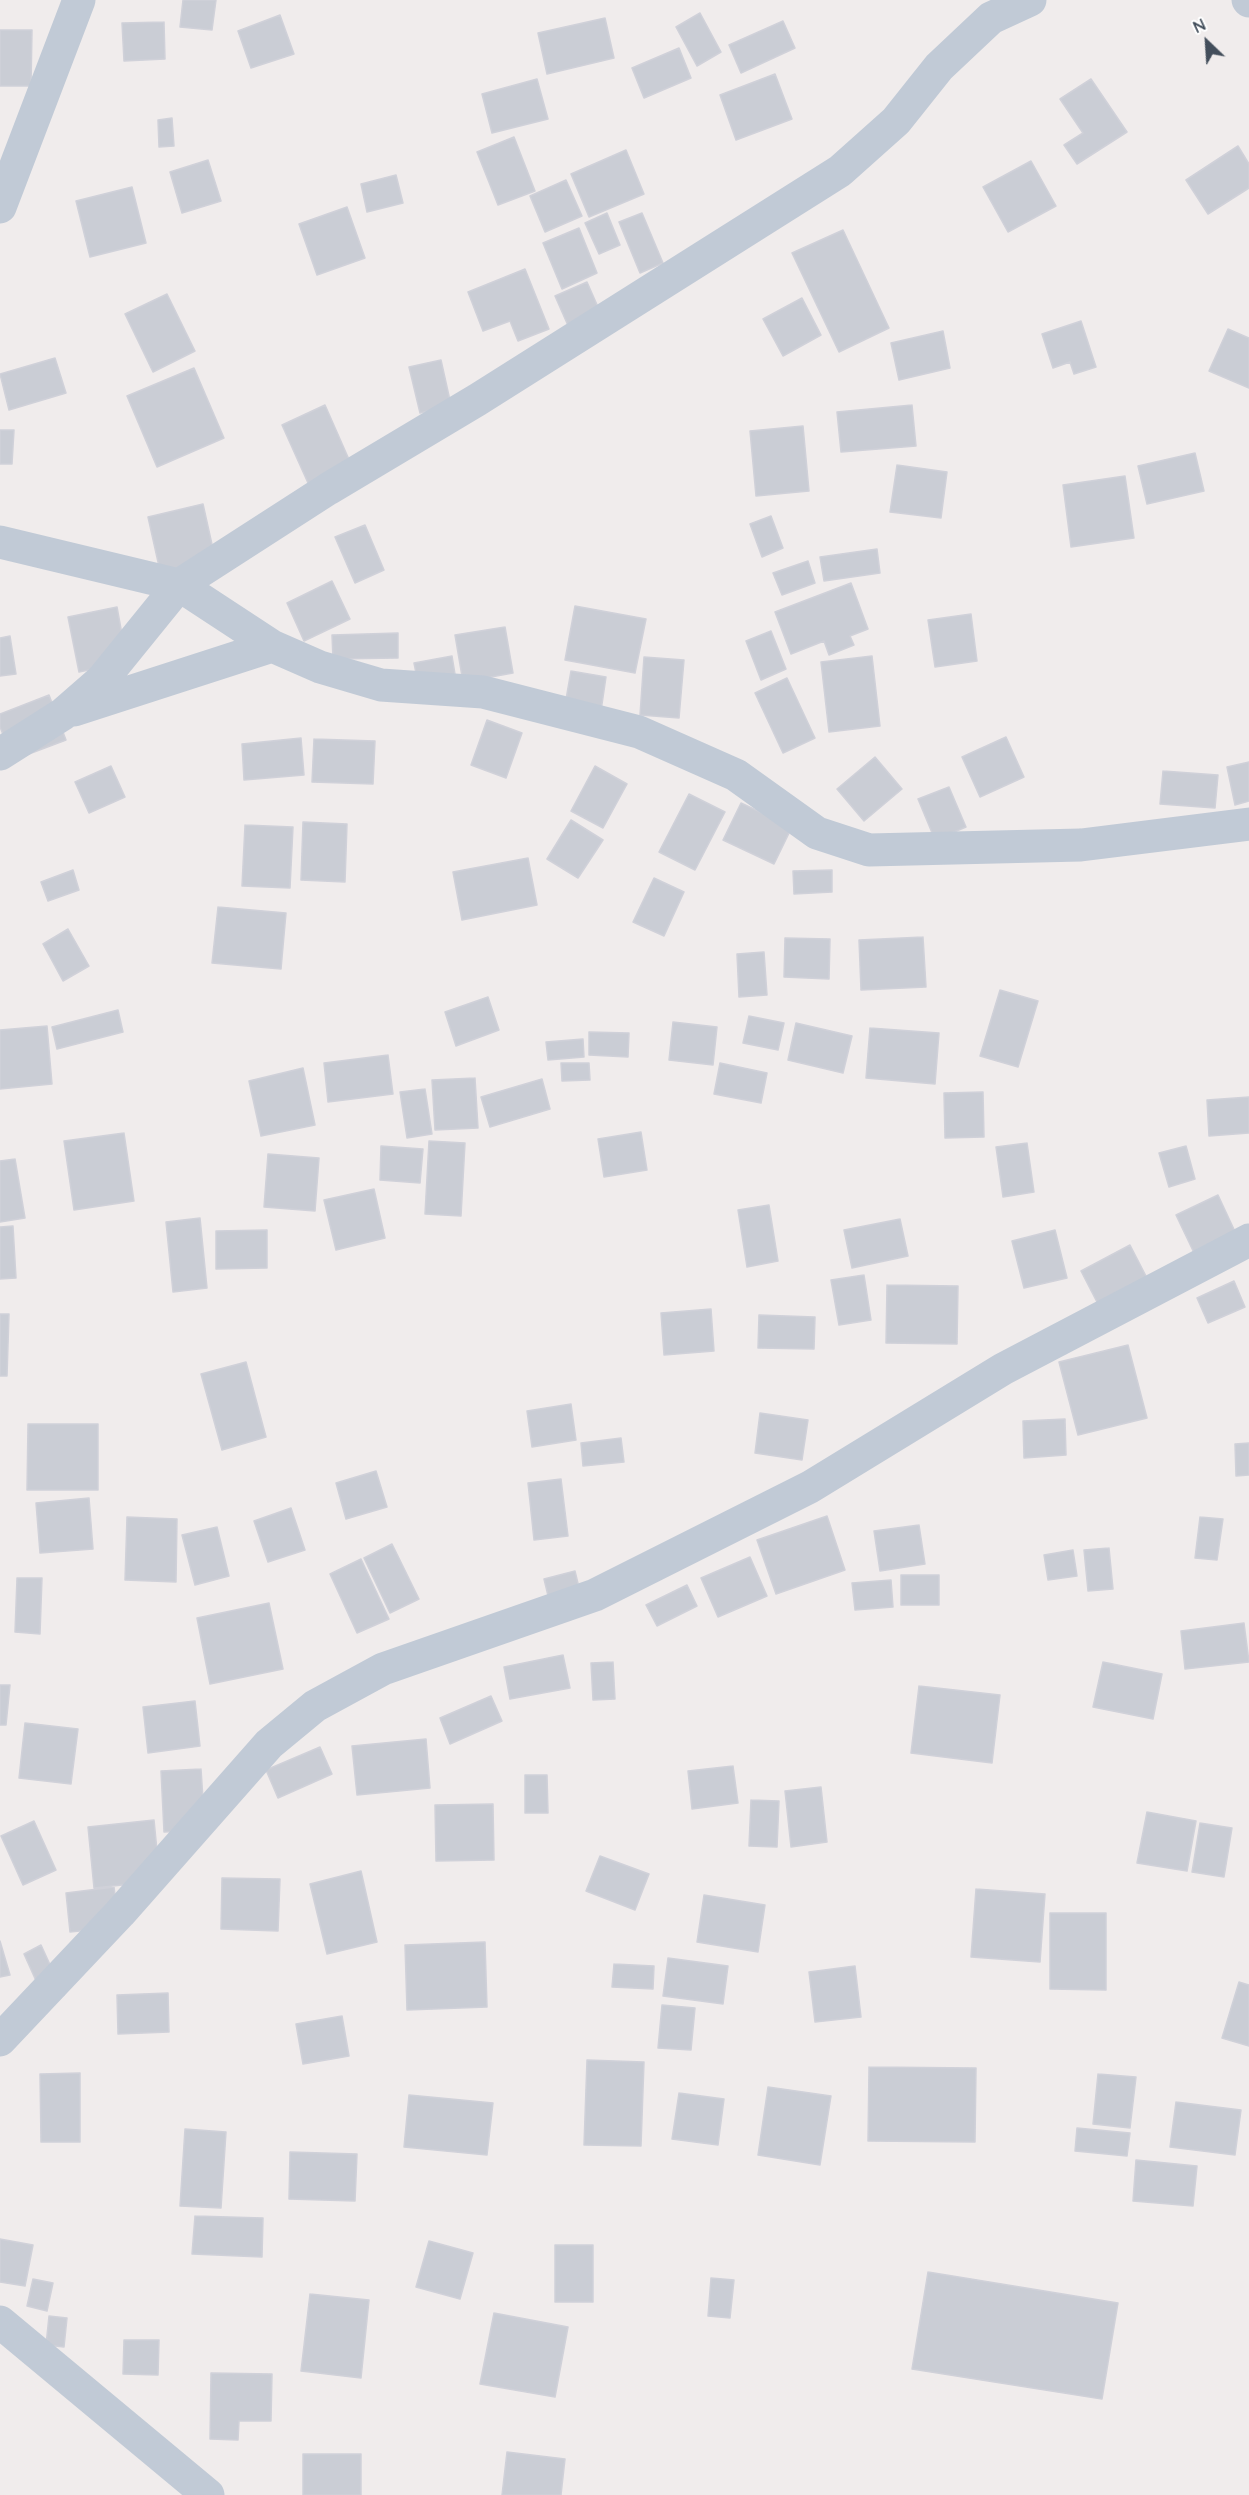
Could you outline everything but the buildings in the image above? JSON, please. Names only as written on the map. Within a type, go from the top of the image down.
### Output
[{"type":"street","points":[[0,207],[79,0]]},
{"type":"street","points":[[0,753],[63,714],[102,680],[179,585],[328,489],[487,393],[840,171],[896,121],[939,67],[991,18],[1030,0]]},
{"type":"street","points":[[0,542],[179,585],[272,646],[320,667],[381,685],[483,692],[639,732],[736,775],[818,833],[869,850],[1081,845],[1249,824]]},
{"type":"street","points":[[63,714],[272,646]]},
{"type":"street","points":[[0,2040],[120,1913],[269,1744],[315,1706],[384,1669],[596,1595],[810,1487],[1003,1370],[1249,1240]]},
{"type":"street","points":[[0,2322],[208,2495]]}]
